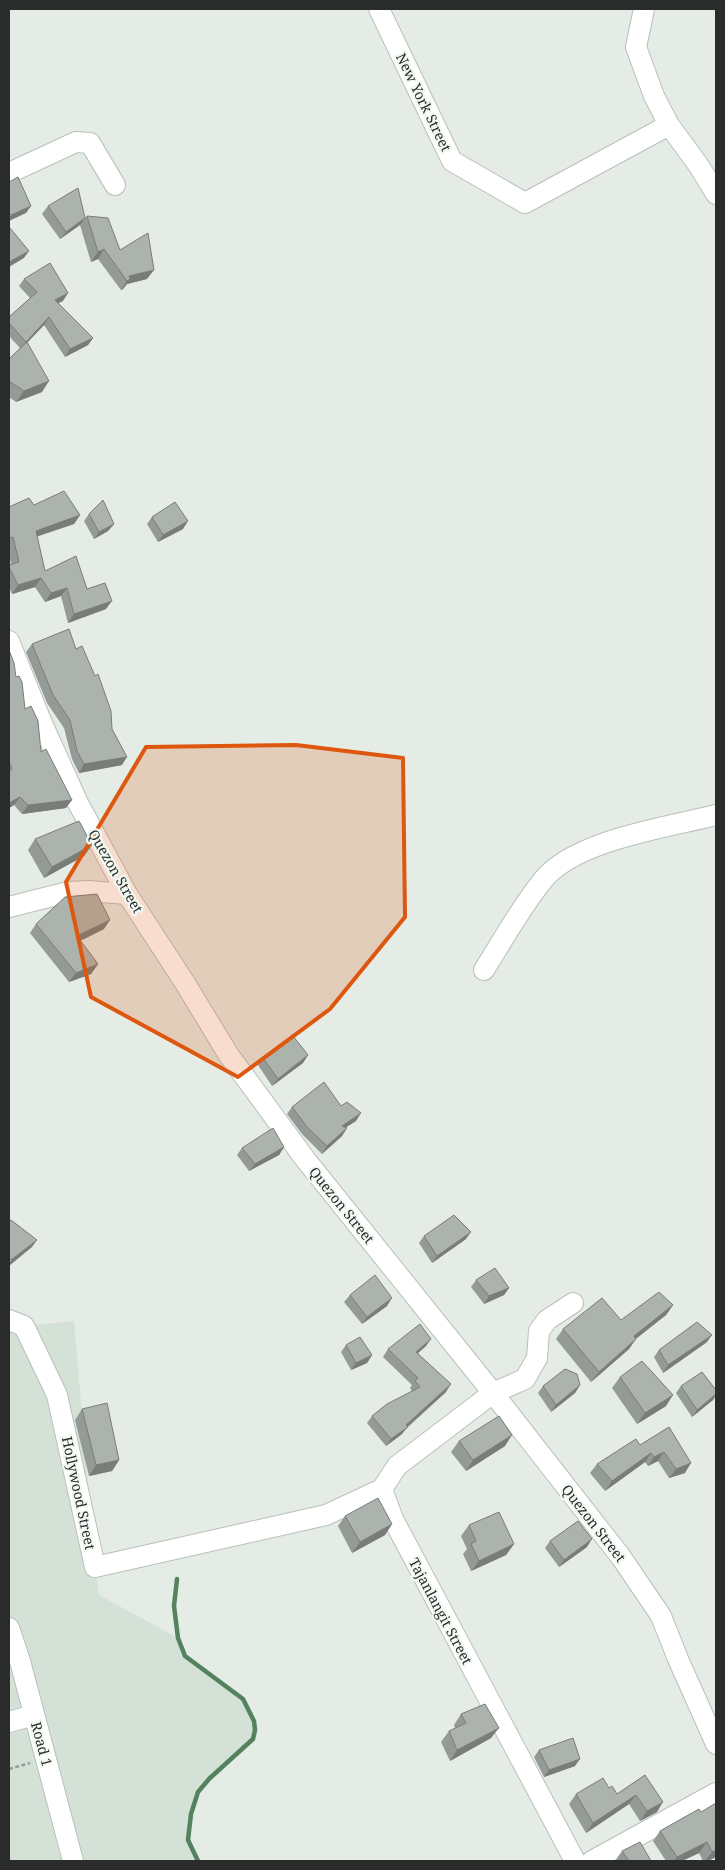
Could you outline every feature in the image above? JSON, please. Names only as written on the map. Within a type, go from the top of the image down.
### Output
[{"type":"street","name":"New York Street","points":[[379,9],[452,160],[525,203],[669,125]]},
{"type":"street","points":[[644,9],[636,47],[669,125],[699,166],[716,194]]},
{"type":"street","points":[[9,172],[76,142],[90,143],[115,185]]},
{"type":"street","name":"Quezon Street","points":[[9,640],[41,721],[78,803],[127,894],[186,983],[228,1054],[305,1160],[493,1393],[621,1557],[661,1616],[716,1744]]},
{"type":"street","points":[[484,970],[544,879],[567,859],[623,838],[716,815]]},
{"type":"street","points":[[9,907],[68,892],[88,891],[127,894]]},
{"type":"street","points":[[382,1489],[397,1466],[493,1393],[525,1379],[536,1358],[540,1331],[547,1320],[572,1303]]},
{"type":"street","name":"Hollywood Street","points":[[9,1320],[24,1326],[58,1395],[95,1567],[326,1515],[382,1489]]},
{"type":"street","name":"Tajanlangit Street","points":[[382,1489],[393,1519],[576,1861]]},
{"type":"street","name":"Road 1","points":[[9,1628],[73,1861]]},
{"type":"street","points":[[9,1722],[34,1715]]},
{"type":"street","points":[[576,1861],[716,1793]]},
{"type":"path","points":[[9,1768],[46,1759]]},
{"type":"highlighted area","points":[[296,745],[403,758],[405,917],[330,1009],[238,1077],[91,997],[66,882],[146,747]]},
{"type":"shaded area","points":[[9,1320],[24,1326],[74,1321],[99,1595],[178,1638],[185,1656],[243,1699],[254,1721],[253,1739],[209,1779],[198,1792],[191,1814],[188,1840],[198,1861],[9,1861]]},
{"type":"building","points":[[18,177],[31,206],[11,215],[9,212],[9,182]]},
{"type":"building","points":[[78,188],[85,218],[66,232],[48,206]]},
{"type":"building","points":[[87,216],[108,218],[120,250],[148,233],[154,270],[129,276],[130,279],[127,281],[104,249],[98,252]]},
{"type":"building","points":[[9,229],[29,251],[9,262]]},
{"type":"building","points":[[50,263],[68,293],[55,300],[93,338],[70,349],[49,317],[26,342],[9,323],[9,317],[37,292],[24,279]]},
{"type":"building","points":[[27,342],[49,381],[24,391],[9,381],[9,359]]},
{"type":"building","points":[[64,491],[80,515],[36,531],[45,571],[76,556],[87,589],[105,583],[112,601],[74,614],[67,588],[51,593],[41,578],[18,585],[9,567],[9,565],[19,562],[13,537],[9,538],[9,507],[29,498],[34,505]]},
{"type":"building","points":[[103,500],[114,524],[99,532],[89,514]]},
{"type":"building","points":[[175,502],[188,521],[163,535],[152,517]]},
{"type":"building","points":[[69,629],[76,649],[82,646],[95,676],[98,674],[111,711],[112,729],[127,757],[84,764],[77,751],[70,720],[53,695],[32,644]]},
{"type":"building","points":[[9,650],[14,663],[16,677],[19,676],[22,682],[25,709],[31,706],[38,721],[41,752],[46,749],[72,800],[28,805],[20,797],[9,803],[9,771],[12,769],[9,762]]},
{"type":"building","points":[[79,821],[92,845],[52,867],[35,839]]},
{"type":"building","points":[[97,894],[110,920],[77,936],[98,964],[76,973],[36,924],[65,897]]},
{"type":"building","points":[[293,1036],[308,1055],[278,1079],[263,1058]]},
{"type":"building","points":[[324,1082],[341,1106],[347,1102],[361,1113],[342,1126],[347,1128],[327,1146],[307,1127],[292,1107]]},
{"type":"building","points":[[273,1128],[284,1147],[255,1164],[242,1148]]},
{"type":"building","points":[[454,1215],[471,1232],[437,1256],[424,1236]]},
{"type":"building","points":[[11,1220],[37,1240],[11,1260],[9,1258],[9,1223]]},
{"type":"building","points":[[495,1268],[509,1288],[489,1296],[476,1280]]},
{"type":"building","points":[[375,1275],[392,1298],[367,1317],[350,1295]]},
{"type":"building","points":[[659,1292],[673,1305],[634,1336],[636,1339],[599,1372],[563,1329],[602,1298],[621,1320]]},
{"type":"building","points":[[697,1322],[712,1335],[668,1365],[659,1350]]},
{"type":"building","points":[[420,1324],[431,1339],[416,1352],[451,1384],[406,1425],[408,1427],[391,1439],[372,1416],[387,1404],[420,1387],[415,1381],[418,1378],[388,1349]]},
{"type":"building","points":[[360,1337],[372,1355],[356,1363],[346,1345]]},
{"type":"building","points":[[642,1361],[673,1395],[645,1413],[620,1377]]},
{"type":"building","points":[[565,1369],[577,1374],[580,1385],[556,1405],[543,1386]]},
{"type":"building","points":[[702,1372],[716,1390],[716,1394],[697,1410],[681,1386]]},
{"type":"building","points":[[107,1403],[119,1460],[96,1465],[82,1409]]},
{"type":"building","points":[[499,1416],[512,1435],[473,1460],[459,1441]]},
{"type":"building","points":[[669,1427],[691,1463],[676,1469],[664,1452],[654,1457],[651,1453],[612,1481],[597,1464],[636,1439],[640,1445]]},
{"type":"building","points":[[378,1498],[392,1524],[360,1542],[345,1516]]},
{"type":"building","points":[[499,1512],[514,1544],[479,1561],[471,1544],[476,1541],[469,1525]]},
{"type":"building","points":[[578,1521],[592,1539],[564,1560],[550,1541]]},
{"type":"building","points":[[485,1704],[499,1728],[457,1750],[449,1731],[466,1723],[461,1714]]},
{"type":"building","points":[[573,1738],[580,1759],[549,1770],[539,1750]]},
{"type":"building","points":[[645,1775],[663,1802],[647,1811],[636,1795],[593,1823],[576,1794],[603,1778],[609,1788],[612,1786],[617,1794]]},
{"type":"building","points":[[716,1803],[716,1850],[712,1852],[707,1842],[677,1857],[660,1831],[699,1809],[701,1812]]},
{"type":"building","points":[[640,1842],[651,1861],[629,1861],[622,1851]]},
{"type":"waterway","points":[[177,1579],[174,1606],[178,1638],[185,1656],[243,1699],[254,1721],[255,1730],[253,1739],[209,1779],[198,1792],[191,1814],[188,1840],[198,1861]]}]
